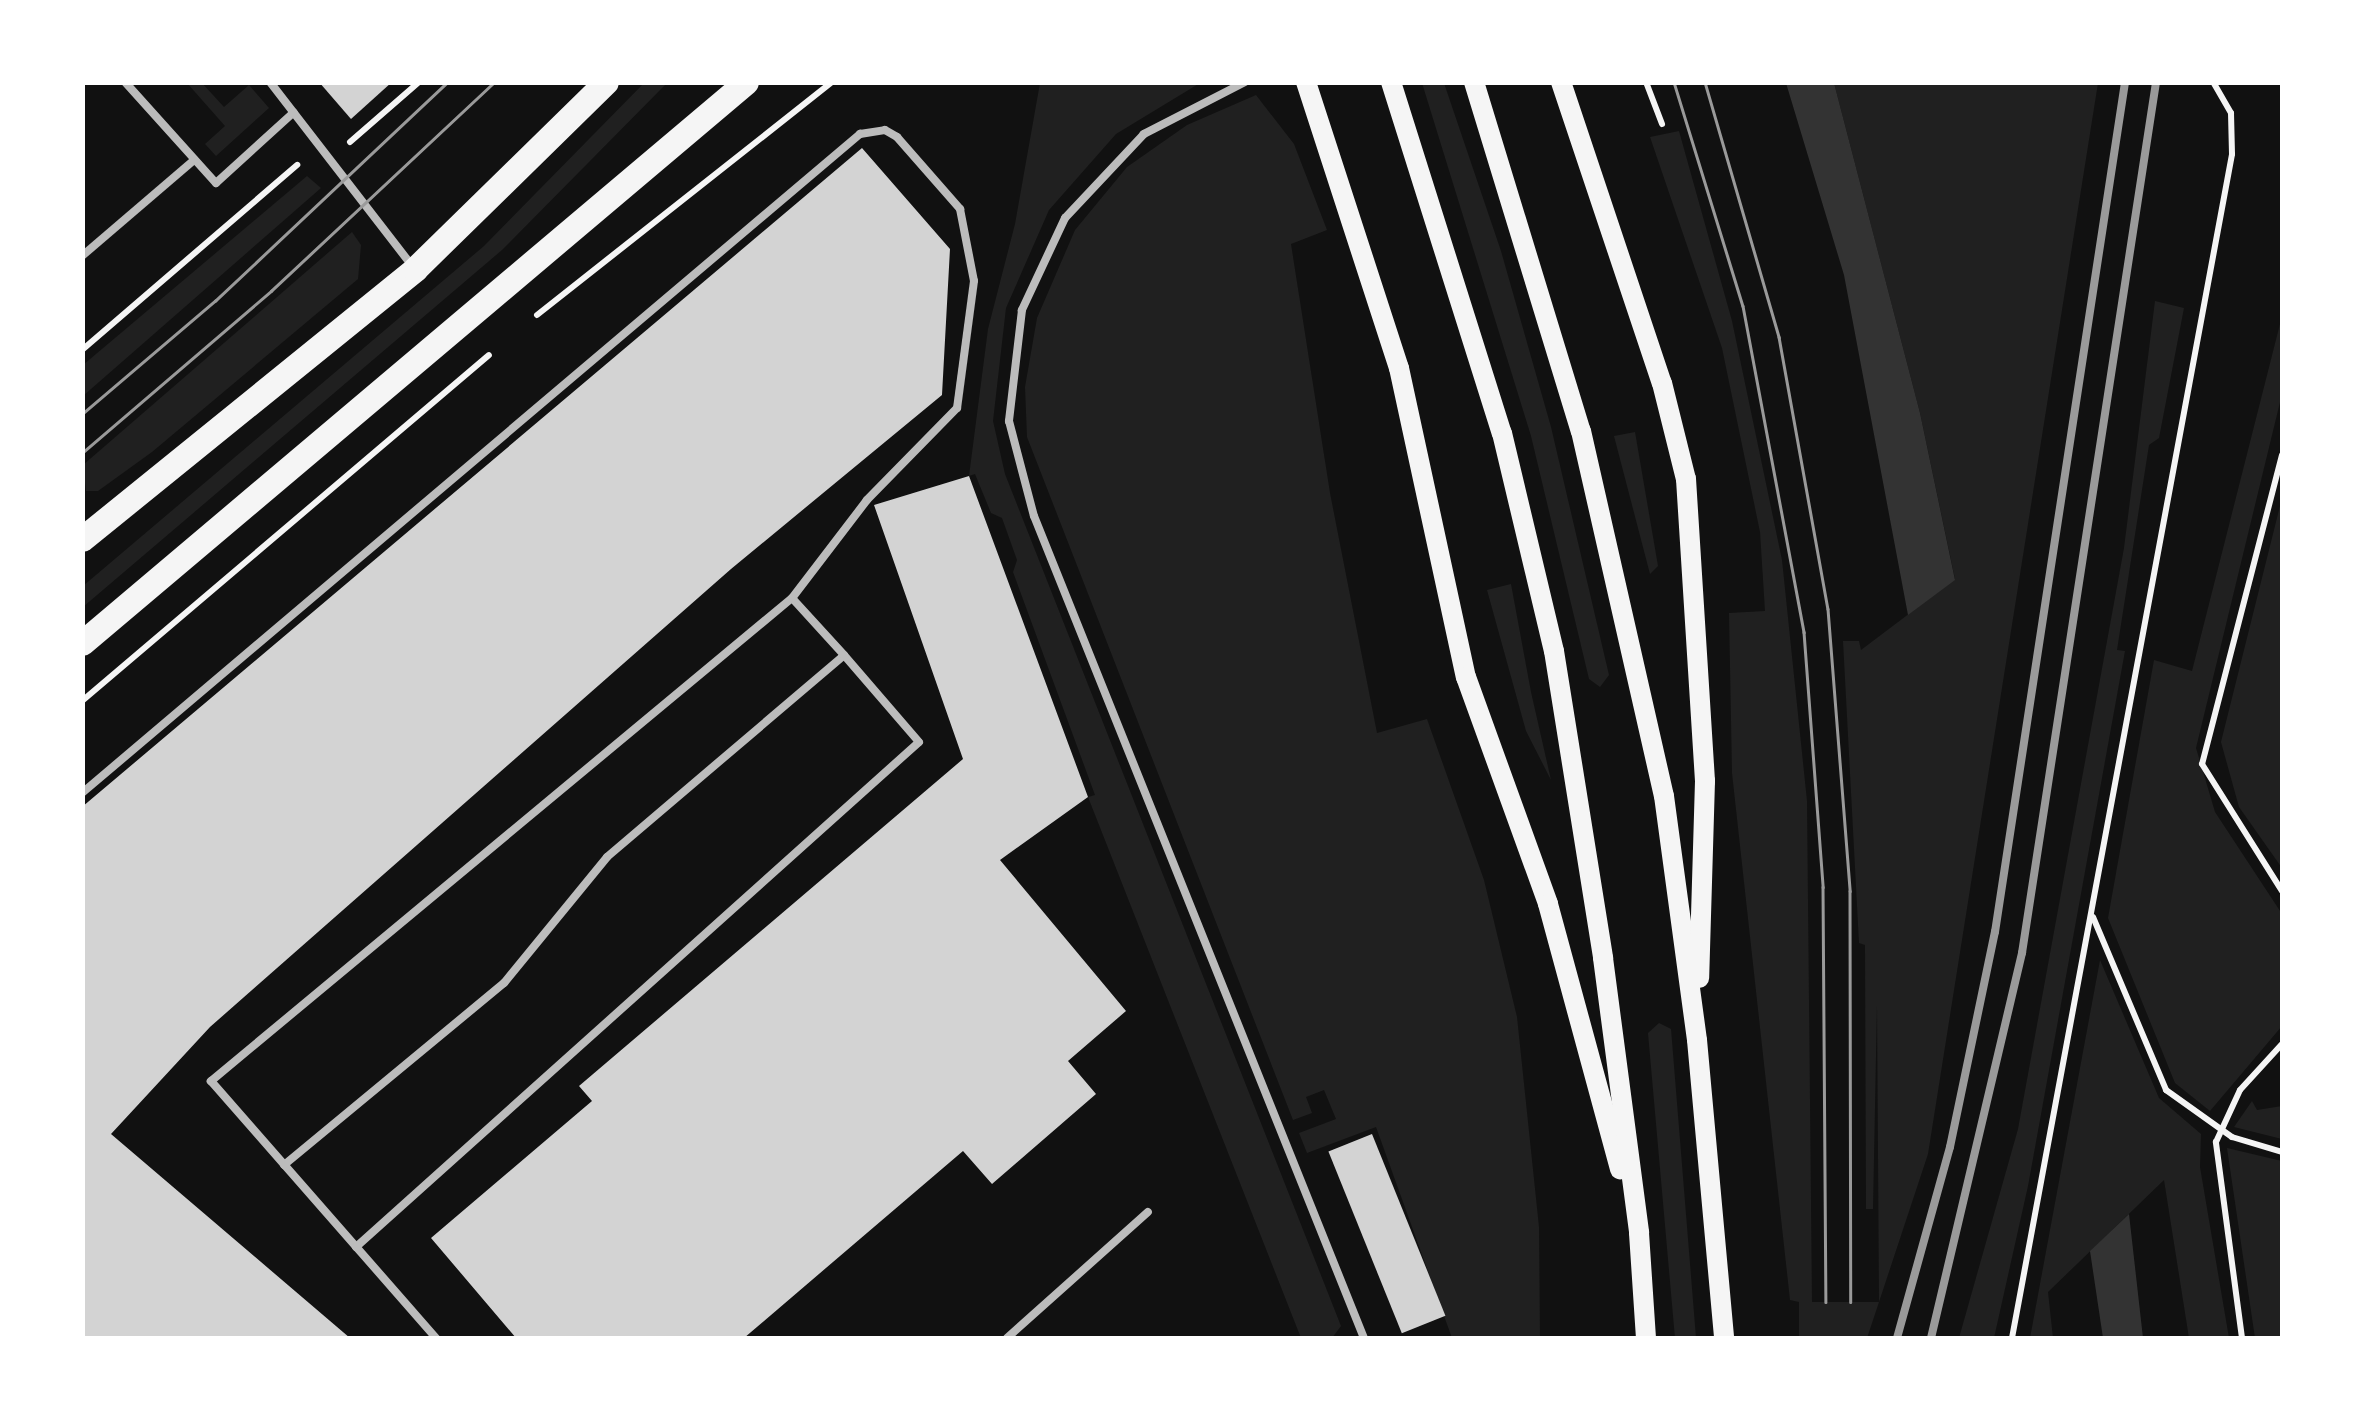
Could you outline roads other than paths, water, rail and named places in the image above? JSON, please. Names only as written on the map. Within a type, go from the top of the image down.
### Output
[{"type":"main road","points":[[82,540],[414,269],[606,82]]},
{"type":"main road","points":[[82,643],[746,82]]},
{"type":"main road","points":[[1306,82],[1399,368],[1466,678],[1548,904],[1639,1233]]},
{"type":"main road","points":[[1392,82],[1502,433],[1554,650],[1639,1233],[1646,1338]]},
{"type":"main road","points":[[1474,82],[1582,431],[1664,796],[1698,1040],[1724,1338]]},
{"type":"main road","points":[[1561,82],[1675,425],[1689,498],[1705,781],[1698,1040]]},
{"type":"lane","points":[[124,82],[216,183],[294,112]]},
{"type":"lane","points":[[270,82],[294,112],[318,154],[414,269]]},
{"type":"lane","points":[[1245,82],[1144,134],[1065,218],[1022,310],[1009,421],[1034,516],[1364,1338]]},
{"type":"lane","points":[[82,794],[860,134],[884,130],[909,147],[960,209],[974,280],[957,408],[867,500],[792,598],[210,1082],[436,1338]]},
{"type":"lane","points":[[82,256],[194,160]]},
{"type":"lane","points":[[356,1247],[919,742],[792,598]]},
{"type":"lane","points":[[284,1165],[504,982],[606,857],[844,655]]},
{"type":"lane","points":[[1007,1338],[1148,1212]]},
{"type":"tram line","points":[[82,414],[215,301],[447,82]]},
{"type":"tram line","points":[[82,453],[271,291],[494,82]]},
{"type":"tram line","points":[[1674,82],[1743,306],[1804,632],[1823,887],[1826,1302]]},
{"type":"tram line","points":[[1705,82],[1779,337],[1828,609],[1850,891],[1851,1302]]},
{"type":"railway","points":[[1897,1338],[1950,1147],[1995,932],[2125,82]]},
{"type":"railway","points":[[1931,1338],[2022,953],[2156,82]]}]
